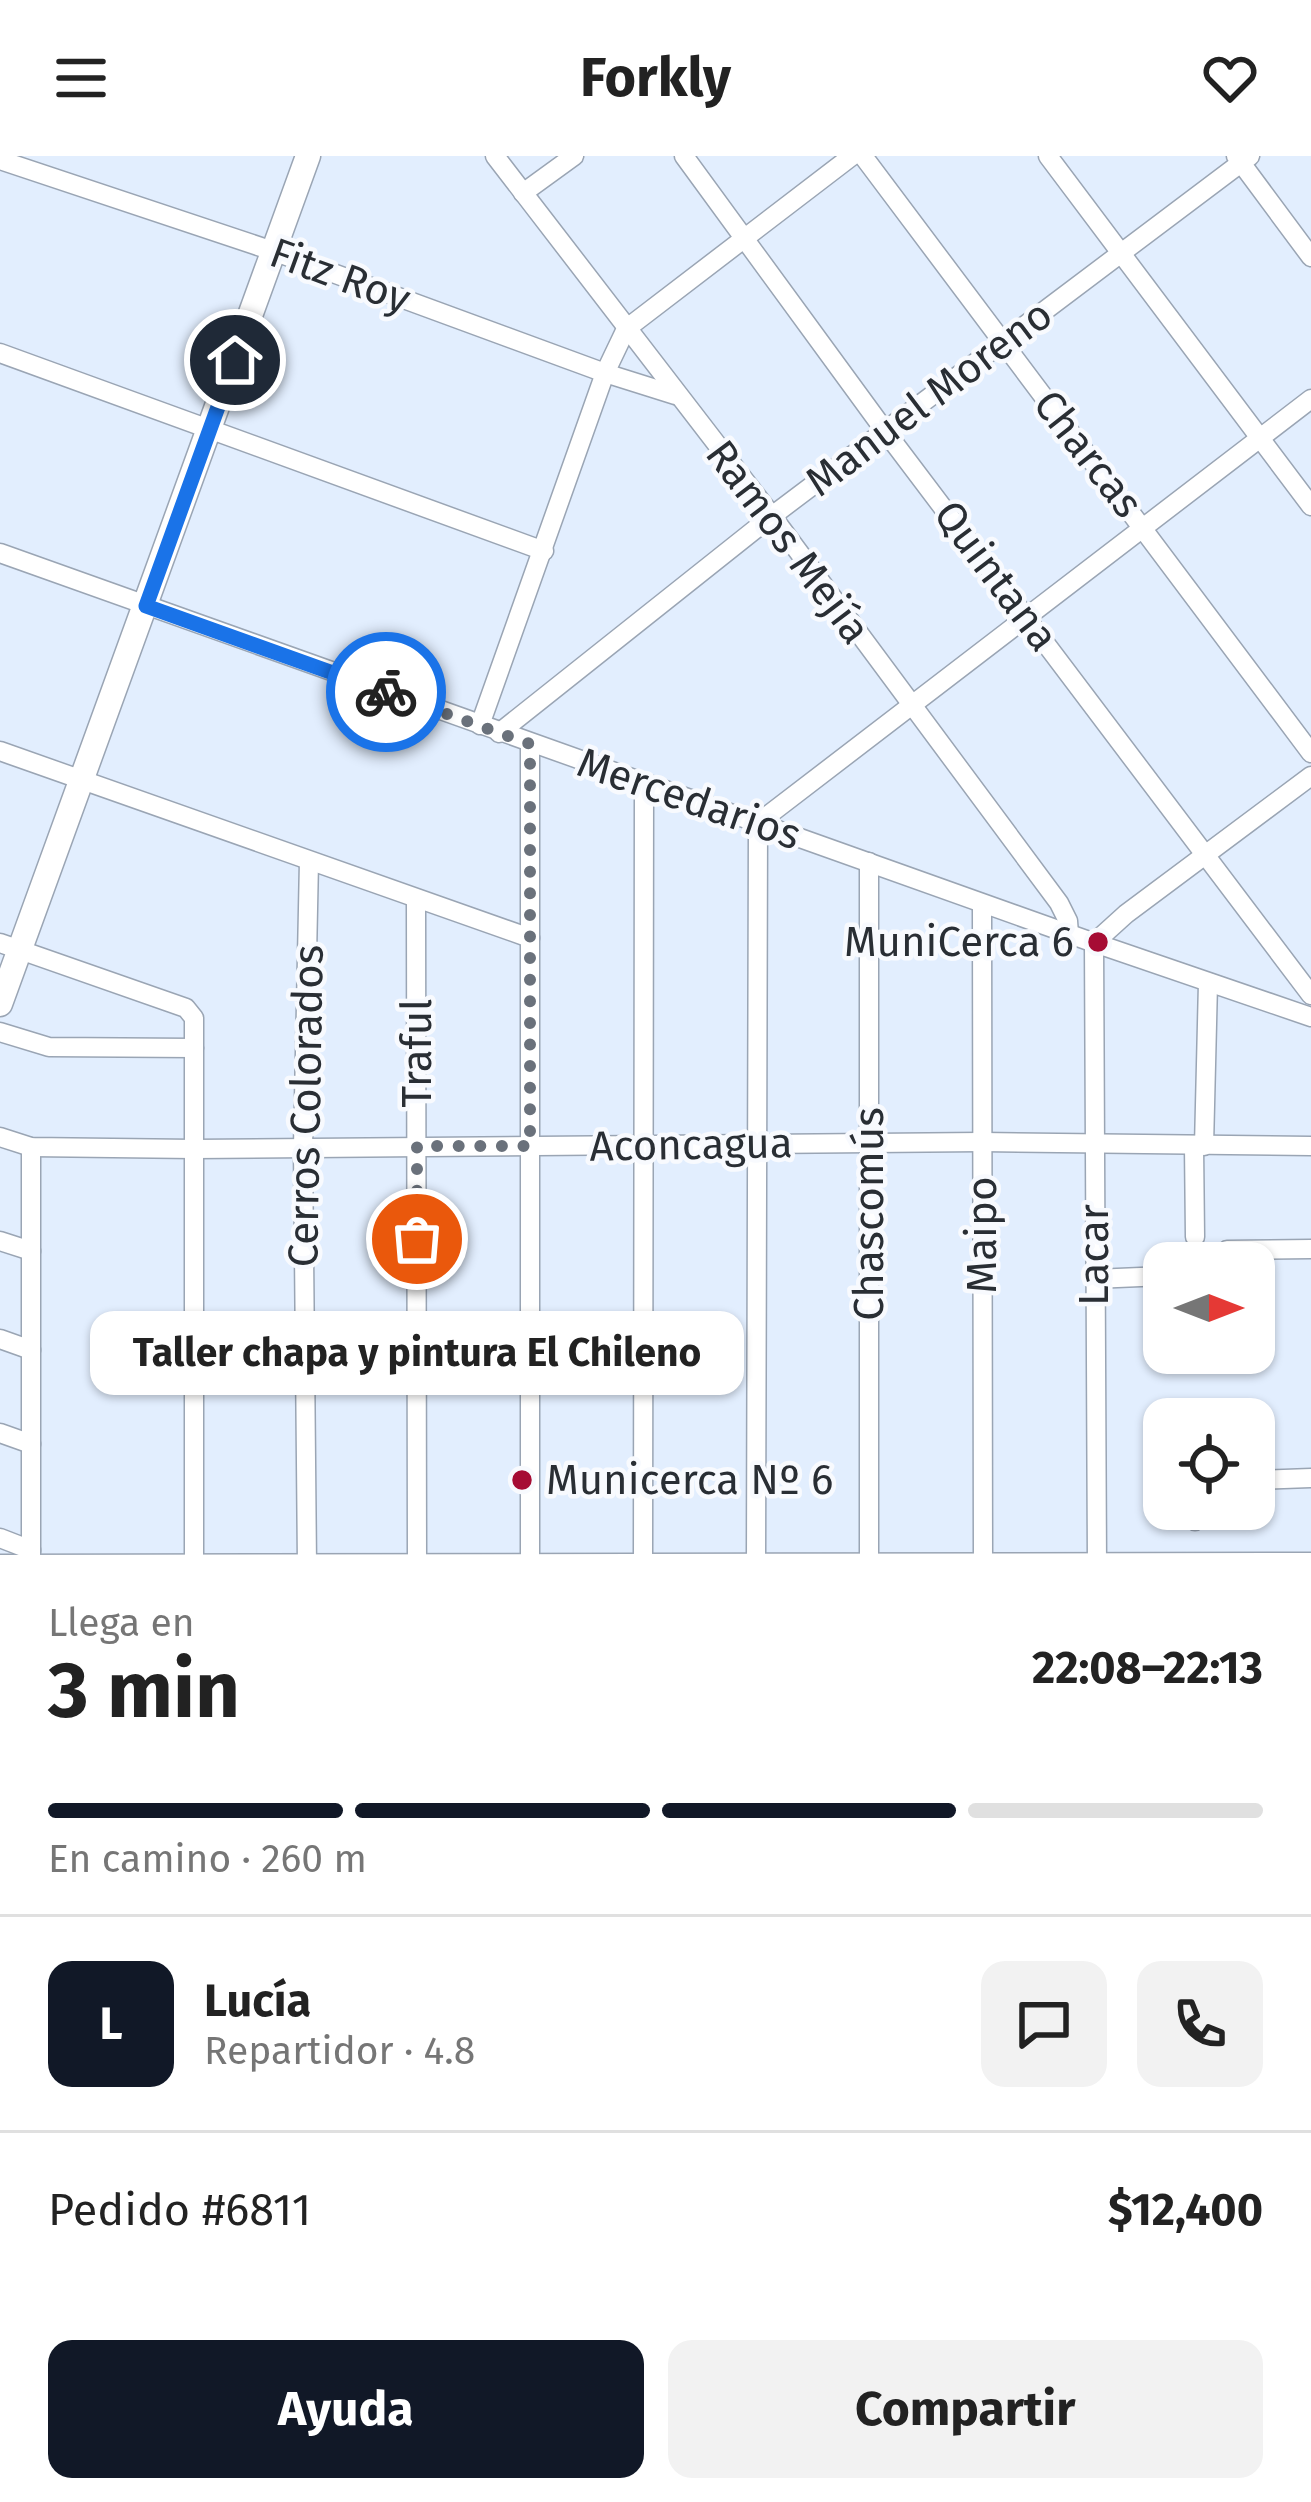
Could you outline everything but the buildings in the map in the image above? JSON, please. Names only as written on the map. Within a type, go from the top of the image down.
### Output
[{"type":"main road","points":[[0,1004],[9,946],[81,780],[308,156]]},
{"type":"street","name":"Ramos Mejía","points":[[495,156],[1059,903],[1069,934]]},
{"type":"street","points":[[523,193],[574,156]]},
{"type":"street","name":"Quintana","points":[[684,156],[1311,994]]},
{"type":"street","points":[[480,725],[605,373],[626,328],[852,156]]},
{"type":"street","name":"Charcas","points":[[863,156],[1311,754]]},
{"type":"street","points":[[1048,156],[1311,506]]},
{"type":"street","points":[[1242,158],[1311,257]]},
{"type":"street","name":"Manuel Moreno","points":[[499,733],[772,517],[1242,158]]},
{"type":"street","name":"Fitz Roy","points":[[0,160],[678,395]]},
{"type":"street","points":[[0,353],[544,551]]},
{"type":"street","points":[[756,1563],[758,823],[1311,399]]},
{"type":"street","name":"Mercedarios","points":[[0,553],[1311,1017]]},
{"type":"street","points":[[530,744],[530,1565]]},
{"type":"street","points":[[0,752],[530,938]]},
{"type":"street","points":[[1094,943],[1311,776]]},
{"type":"street","points":[[643,1565],[644,784]]},
{"type":"street","name":"Cerros Colorados","points":[[307,1565],[303,1147],[309,861]]},
{"type":"street","name":"Chascomús","points":[[869,862],[869,1565]]},
{"type":"street","name":"Traful","points":[[416,900],[417,1565]]},
{"type":"street","name":"Maipo","points":[[982,904],[983,1564]]},
{"type":"street","name":"Lacar","points":[[1094,943],[1096,1564]]},
{"type":"street","points":[[9,946],[186,1008],[194,1018],[194,1565]]},
{"type":"street","points":[[1195,1237],[1208,983]]},
{"type":"street","points":[[0,1032],[50,1047],[194,1048]]},
{"type":"street","name":"Aconcagua","points":[[0,1137],[31,1147],[194,1149],[982,1142],[1311,1146]]},
{"type":"street","points":[[31,1147],[31,1560]]},
{"type":"street","points":[[0,1241],[31,1251]]},
{"type":"street","points":[[1275,1249],[1311,1249]]},
{"type":"street","points":[[1094,1280],[1143,1277]]},
{"type":"street","points":[[0,1339],[31,1351]]},
{"type":"street","points":[[0,1433],[31,1444]]},
{"type":"street","points":[[1275,1479],[1311,1478]]},
{"type":"street","points":[[0,1538],[31,1560]]},
{"type":"street","points":[[0,1564],[31,1560],[194,1565],[1311,1562]]},
{"type":"way so far","points":[[386,692],[530,744],[530,1146],[417,1146],[417,1239]]},
{"type":"place","name":"MuniCerca 6","points":[[1098,942]]},
{"type":"place","name":"Taller chapa y pintura El Chileno","points":[[417,1239]]},
{"type":"place","name":"Municerca Nº 6","points":[[522,1480]]},
{"type":"route","points":[[235,360],[146,606],[386,692]]}]
